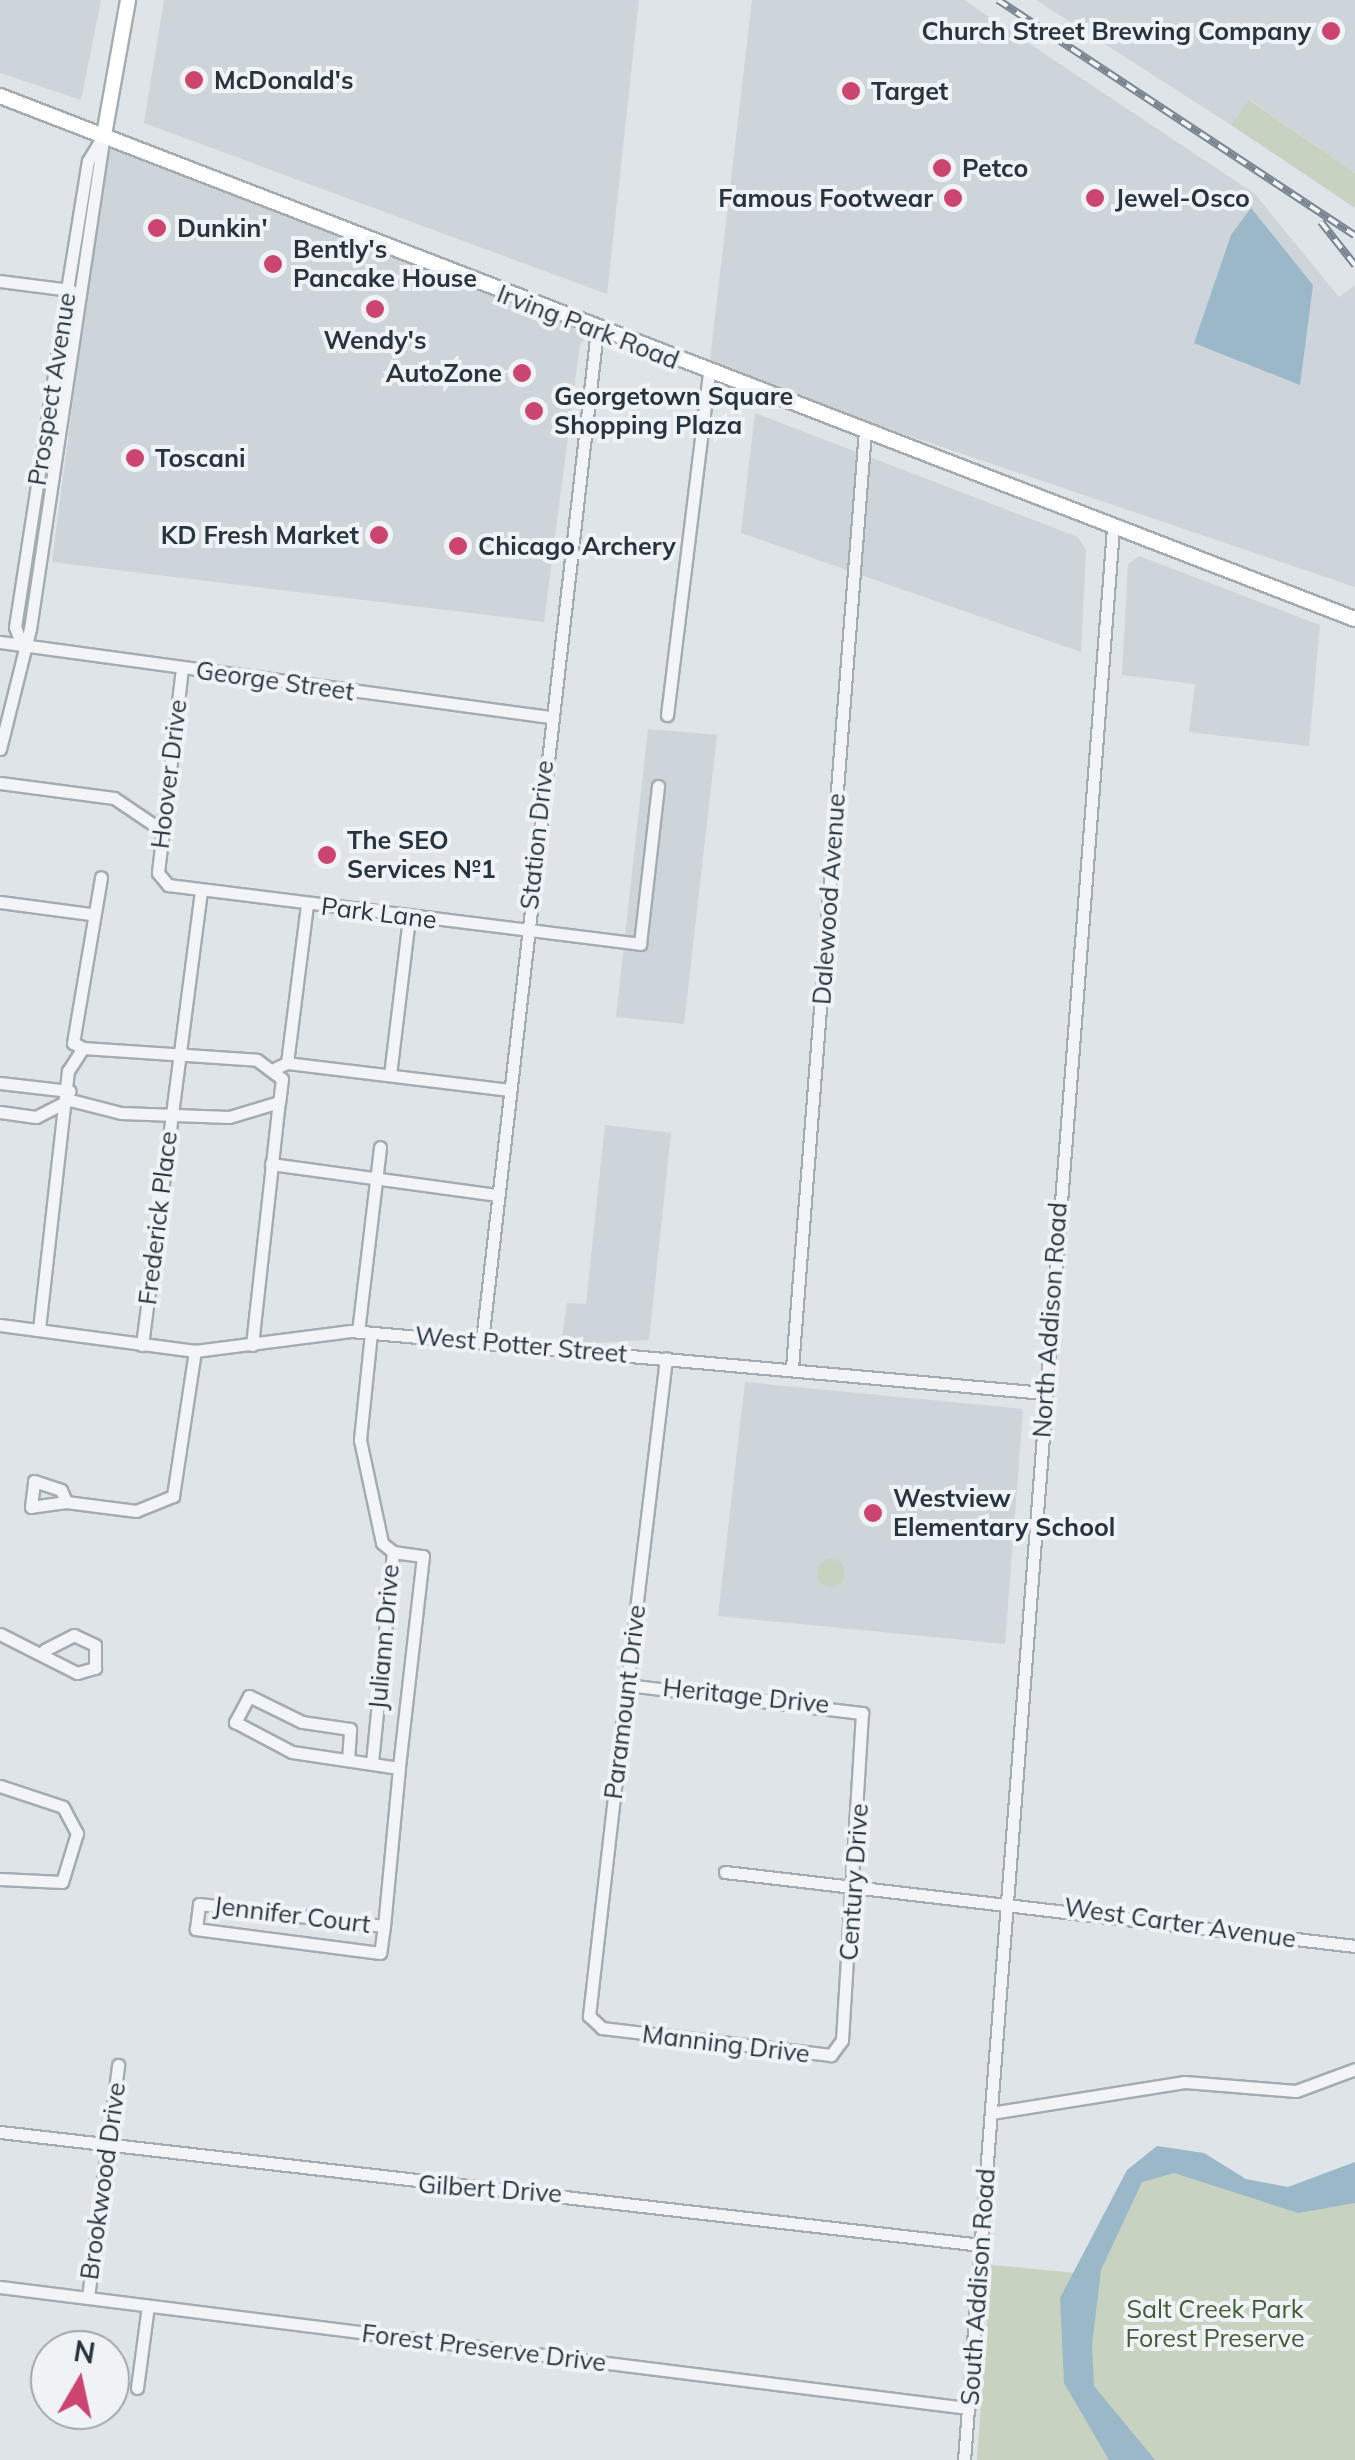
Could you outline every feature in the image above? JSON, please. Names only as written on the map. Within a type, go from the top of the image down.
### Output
[{"type":"main road","name":"Prospect Avenue","points":[[104,135],[128,0]]},
{"type":"main road","name":"Irving Park Road","points":[[0,96],[709,374],[1355,619]]},
{"type":"street","name":"Prospect Avenue","points":[[0,749],[22,646],[84,289],[104,135]]},
{"type":"street","name":"Prospect Avenue","points":[[22,646],[15,627],[67,290],[88,161],[104,135]]},
{"type":"street","points":[[0,282],[84,289]]},
{"type":"street","name":"Station Drive","points":[[482,1341],[596,330]]},
{"type":"street","points":[[666,715],[709,374]]},
{"type":"street","name":"Dalewood Avenue","points":[[792,1368],[865,430]]},
{"type":"street","name":"North Addison Road","points":[[991,2113],[1112,526]]},
{"type":"street","name":"George Street","points":[[0,642],[550,717]]},
{"type":"street","name":"Hoover Drive","points":[[161,881],[182,668]]},
{"type":"street","points":[[0,783],[114,798],[163,831]]},
{"type":"street","name":"Park Lane","points":[[161,881],[200,890],[640,944],[658,786]]},
{"type":"street","points":[[101,877],[90,914],[73,1043],[83,1048],[137,1045],[179,1056],[274,1069],[287,1063],[510,1090]]},
{"type":"street","name":"Frederick Place","points":[[142,1345],[170,1115],[169,1090],[179,1056],[200,890]]},
{"type":"street","points":[[0,902],[90,914]]},
{"type":"street","points":[[287,1063],[307,904]]},
{"type":"street","points":[[390,1075],[409,917]]},
{"type":"street","points":[[39,1329],[70,1095],[68,1071],[83,1048]]},
{"type":"street","points":[[252,1346],[282,1079],[274,1069]]},
{"type":"street","points":[[0,1083],[170,1115],[229,1117],[279,1102]]},
{"type":"street","points":[[0,1112],[36,1116],[70,1095]]},
{"type":"street","name":"Juliann Drive","points":[[372,1763],[392,1552],[382,1543],[360,1440],[380,1147]]},
{"type":"street","points":[[271,1164],[498,1195]]},
{"type":"street","name":"West Potter Street","points":[[0,1325],[195,1351],[365,1332],[1044,1393]]},
{"type":"street","points":[[66,1502],[148,1511],[173,1496],[195,1351]]},
{"type":"street","name":"Paramount Drive","points":[[614,2030],[590,2016],[666,1358]]},
{"type":"street","points":[[384,1926],[423,1556],[392,1552]]},
{"type":"street","points":[[0,1634],[46,1650]]},
{"type":"street","name":"Heritage Drive","points":[[627,1684],[862,1713]]},
{"type":"street","points":[[348,1760],[350,1729],[302,1722],[248,1696],[235,1722],[292,1752],[399,1768]]},
{"type":"street","name":"Century Drive","points":[[838,2051],[854,1886],[862,1713]]},
{"type":"street","points":[[0,1786],[72,1816],[74,1863],[62,1882],[0,1879]]},
{"type":"street","name":"West Carter Avenue","points":[[725,1872],[1006,1900],[1355,1946]]},
{"type":"street","name":"Jennifer Court","points":[[199,1904],[384,1926],[380,1954],[196,1930],[199,1904]]},
{"type":"street","name":"Manning Drive","points":[[614,2030],[816,2056],[838,2051]]},
{"type":"street","name":"Brookwood Drive","points":[[88,2298],[118,2066]]},
{"type":"street","points":[[991,2113],[1167,2083],[1296,2091],[1355,2069]]},
{"type":"street","name":"South Addison Road","points":[[964,2460],[991,2113]]},
{"type":"street","name":"Gilbert Drive","points":[[0,2132],[981,2245]]},
{"type":"street","name":"Forest Preserve Drive","points":[[0,2286],[968,2408]]},
{"type":"street","points":[[137,2388],[148,2306]]},
{"type":"shaded area","points":[[0,0],[101,0],[81,100],[0,73]]},
{"type":"shaded area","points":[[164,0],[639,0],[607,294],[144,123]]},
{"type":"shaded area","points":[[752,0],[964,0],[1255,194],[1339,297],[1355,285],[1355,587],[709,368]]},
{"type":"shaded area","points":[[1036,0],[1355,0],[1355,173],[1250,100],[1231,125]]},
{"type":"shaded area","name":"Georgetown Square Shopping Plaza","points":[[107,140],[593,332],[580,344],[544,622],[52,562]]},
{"type":"shaded area","points":[[755,413],[1078,537],[1086,550],[1081,652],[741,533]]},
{"type":"shaded area","points":[[1139,556],[1320,625],[1309,746],[1189,732],[1195,684],[1122,675],[1128,564]]},
{"type":"shaded area","points":[[648,729],[717,735],[684,1024],[616,1017]]},
{"type":"shaded area","points":[[605,1125],[671,1133],[649,1340],[561,1345],[567,1303],[586,1304]]},
{"type":"shaded area","name":"Westview Elementary School","points":[[745,1382],[1023,1409],[1005,1644],[718,1616]]},
{"type":"green space","points":[[1249,100],[1355,173],[1355,208],[1231,125]]},
{"type":"green space","points":[[831,1559],[841,1563],[845,1573],[841,1583],[831,1587],[821,1583],[817,1573],[821,1563]]},
{"type":"green space","name":"Salt Creek Park Forest Preserve","points":[[1172,2162],[1249,2192],[1355,2178],[1355,2460],[977,2460],[991,2265],[1086,2274],[1129,2180]]},
{"type":"water","points":[[1251,208],[1313,285],[1300,385],[1194,343],[1231,235]]},
{"type":"water","points":[[1157,2146],[1204,2153],[1246,2179],[1288,2187],[1355,2162],[1355,2203],[1298,2213],[1174,2173],[1142,2182],[1101,2270],[1092,2345],[1094,2386],[1155,2460],[1109,2460],[1064,2383],[1060,2298],[1127,2170]]},
{"type":"railway","points":[[998,0],[1355,235]]},
{"type":"railway","points":[[1321,222],[1355,265]]},
{"type":"place","name":"Church Street Brewing Company","points":[[1331,31]]},
{"type":"place","name":"McDonald's","points":[[194,80]]},
{"type":"place","name":"Target","points":[[851,91]]},
{"type":"place","name":"Petco","points":[[942,168]]},
{"type":"place","name":"Famous Footwear","points":[[953,198]]},
{"type":"place","name":"Jewel-Osco","points":[[1095,198]]},
{"type":"place","name":"Dunkin'","points":[[157,228]]},
{"type":"place","name":"Bently's Pancake House","points":[[273,264]]},
{"type":"place","name":"Wendy's","points":[[375,309]]},
{"type":"place","name":"AutoZone","points":[[522,373]]},
{"type":"place","name":"Georgetown Square Shopping Plaza","points":[[534,411]]},
{"type":"place","name":"Toscani","points":[[135,458]]},
{"type":"place","name":"KD Fresh Market","points":[[379,535]]},
{"type":"place","name":"Chicago Archery","points":[[458,546]]},
{"type":"place","name":"The SEO Services №1","points":[[327,855]]},
{"type":"place","name":"Westview Elementary School","points":[[873,1513]]}]
